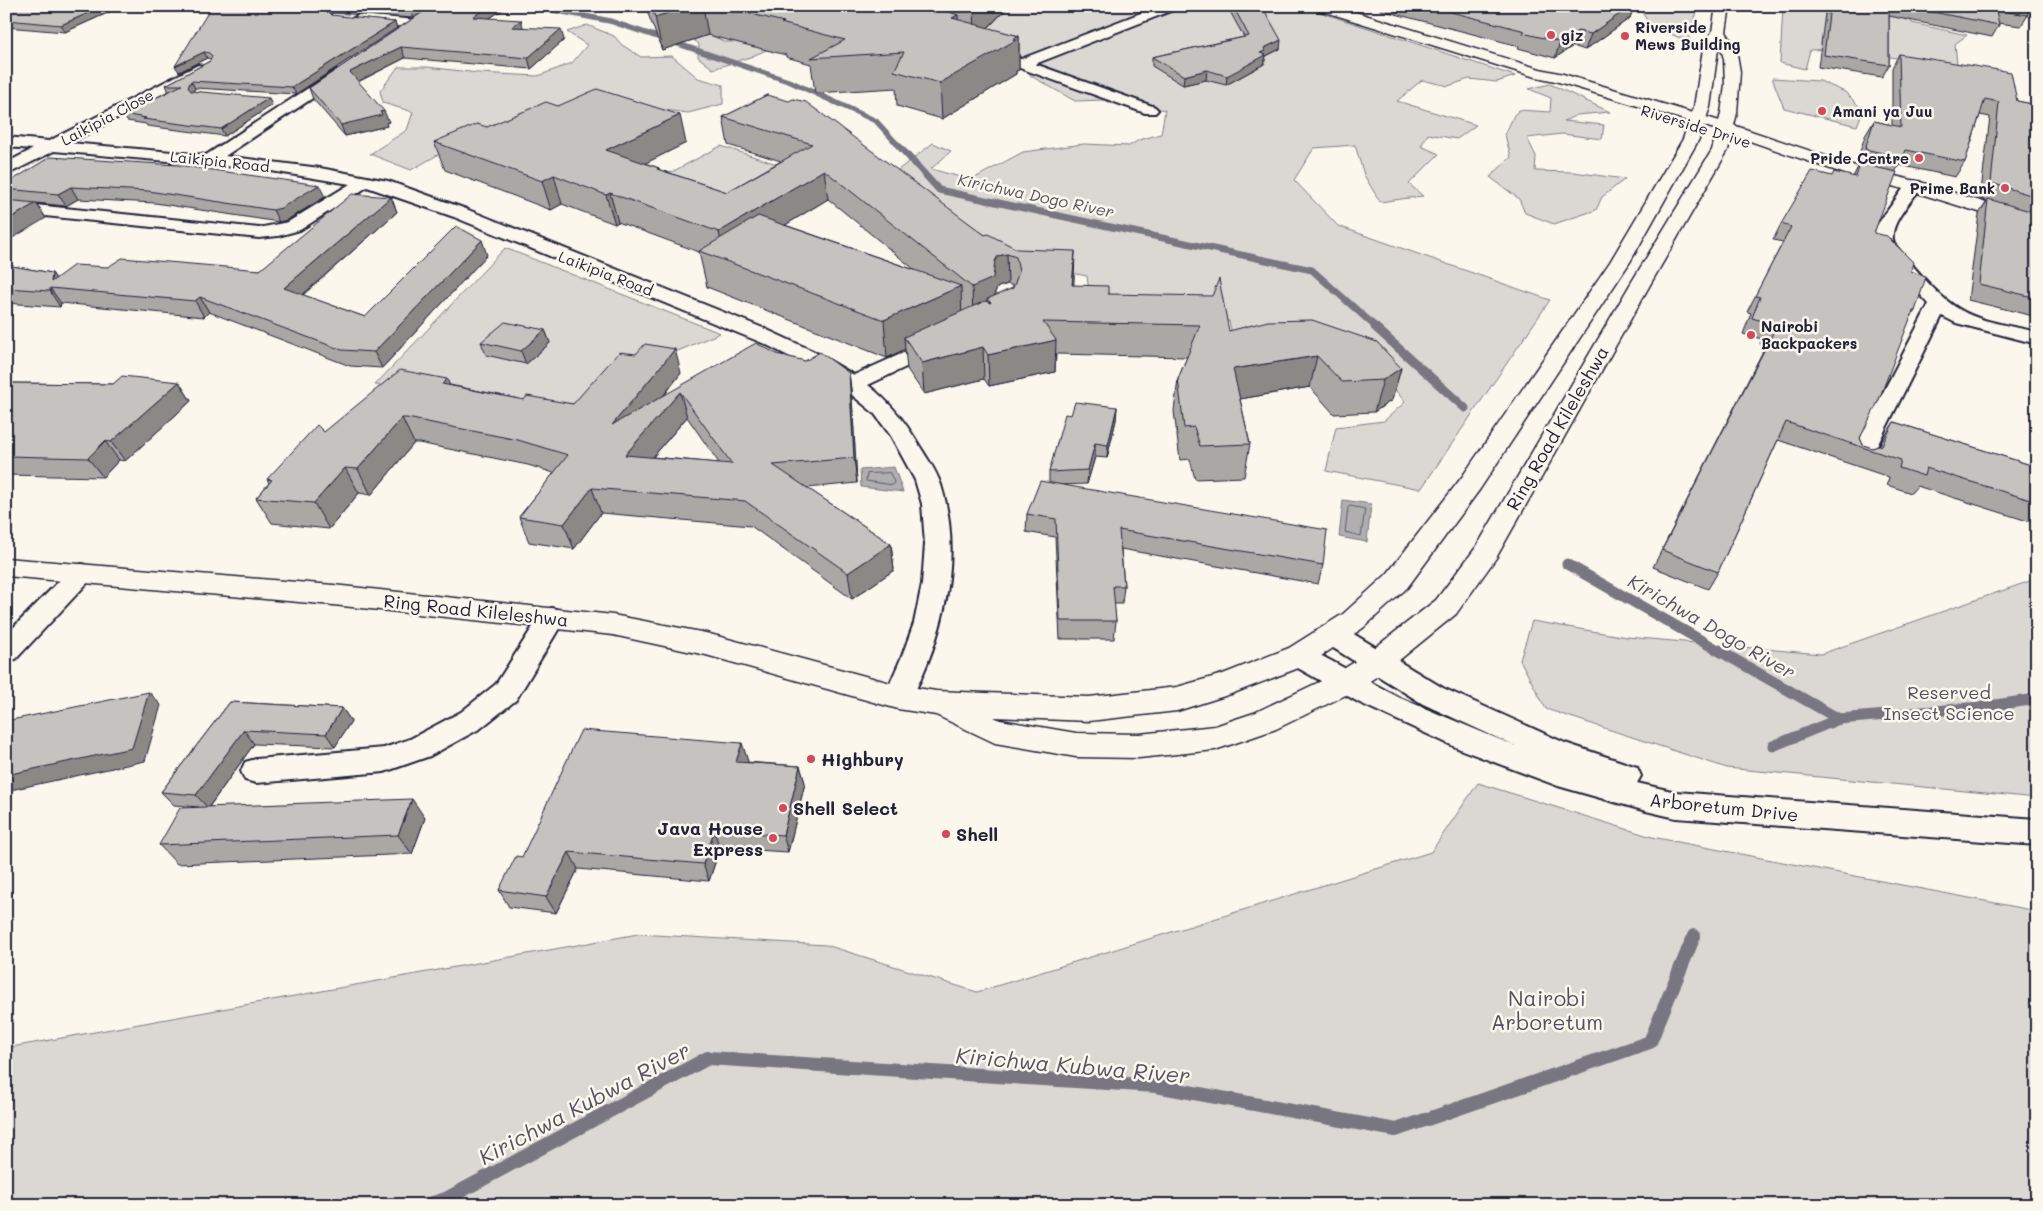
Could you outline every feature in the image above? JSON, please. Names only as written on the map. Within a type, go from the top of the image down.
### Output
[{"type":"main road","name":"Riverside Drive","points":[[1321,6],[1537,73],[1557,82],[1698,123],[1818,163],[1914,186],[2037,225]]},
{"type":"main road","name":"Ring Road Kileleshwa","points":[[6,567],[614,624],[706,644],[898,697],[936,703],[1089,709],[1177,699],[1231,683],[1299,656],[1353,621],[1397,581],[1471,483],[1620,262],[1691,139],[1698,123],[1711,43],[1719,32],[1723,6]]},
{"type":"main road","name":"Ring Road Kileleshwa","points":[[936,703],[995,731],[1076,744],[1139,746],[1215,738],[1264,721],[1344,683],[1377,662],[1446,607],[1486,552],[1720,150],[1726,132],[1734,64],[1729,46],[1719,32]]},
{"type":"street","points":[[1021,64],[1171,6]]},
{"type":"street","points":[[401,35],[430,16]]},
{"type":"street","points":[[348,18],[417,24]]},
{"type":"street","points":[[976,47],[1150,110]]},
{"type":"street","name":"Laikipia Close","points":[[6,170],[207,64]]},
{"type":"street","points":[[210,158],[352,65]]},
{"type":"street","points":[[277,100],[296,101]]},
{"type":"street","name":"Laikipia Road","points":[[6,142],[210,158],[311,172],[400,191],[460,213],[794,348],[852,384],[883,409],[902,434],[929,485],[936,518],[937,557],[933,596],[921,642],[898,697]]},
{"type":"street","points":[[6,207],[259,233],[278,231],[294,226],[364,182]]},
{"type":"street","points":[[1914,186],[1884,228],[1882,237],[1885,246],[1924,289],[1951,313],[1963,319],[2037,338]]},
{"type":"street","points":[[1861,456],[1939,303]]},
{"type":"street","points":[[852,384],[951,338]]},
{"type":"street","points":[[11,643],[82,573]]},
{"type":"street","points":[[256,771],[384,760],[420,748],[471,720],[506,692],[552,618]]},
{"type":"street","points":[[1332,634],[1433,696],[1511,733],[1610,772],[1815,816]]},
{"type":"street","name":"Arboretum Drive","points":[[1299,656],[1380,702],[1493,751],[1554,773],[1630,796],[1676,805],[2037,832]]},
{"type":"green space","points":[[884,6],[1301,6],[1515,76],[1497,82],[1469,79],[1448,86],[1422,80],[1397,101],[1476,125],[1457,139],[1428,134],[1421,146],[1439,154],[1409,184],[1423,196],[1380,202],[1364,175],[1355,145],[1314,148],[1294,180],[1338,226],[1550,300],[1421,489],[1326,471],[1336,427],[1384,421],[1405,402],[1375,365],[1236,352],[1229,321],[1091,307],[1087,276],[1012,262],[881,183],[933,143],[951,151],[931,169],[971,180],[1023,152],[1084,144],[1129,146],[1139,140],[1161,134],[1165,110],[1106,100],[1075,101],[1031,76],[1020,56],[881,8]]},
{"type":"green space","points":[[1699,6],[1694,21],[1687,33],[1691,43],[1649,24],[1642,12],[1612,7]]},
{"type":"green space","points":[[1783,6],[1866,19],[1870,6],[1908,17],[1912,23],[1967,35],[1955,44],[1958,73],[1885,56],[1847,51],[1810,50],[1805,69],[1780,63]]},
{"type":"green space","points":[[587,25],[614,36],[622,45],[641,57],[672,56],[698,78],[723,85],[723,104],[688,113],[641,107],[455,145],[411,170],[370,154],[407,130],[413,112],[383,103],[380,91],[398,67],[427,67],[478,73],[538,76],[572,63],[587,45],[567,32]]},
{"type":"green space","points":[[700,30],[725,42],[790,40],[750,57],[713,69],[698,57],[699,44],[684,33]]},
{"type":"green space","points":[[1772,78],[1820,81],[1845,92],[1863,110],[1857,126],[1784,108]]},
{"type":"green space","points":[[1550,84],[1610,112],[1577,115],[1564,121],[1604,125],[1602,139],[1562,134],[1527,138],[1536,156],[1535,171],[1573,172],[1625,179],[1602,197],[1596,210],[1554,224],[1525,213],[1519,199],[1490,177],[1511,157],[1505,135],[1514,115],[1519,110],[1550,112],[1551,98],[1529,89]]},
{"type":"green space","points":[[721,146],[808,174],[735,216],[647,185]]},
{"type":"green space","points":[[505,248],[720,333],[645,365],[569,421],[426,388],[375,385]]},
{"type":"green space","name":"Reserved Insect Science","points":[[2030,581],[2037,582],[2037,798],[1727,768],[1546,709],[1520,660],[1532,621],[1627,637],[1821,654]]},
{"type":"green space","name":"Nairobi Arboretum","points":[[1478,783],[1652,837],[2037,911],[2037,1205],[6,1205],[6,1048],[638,934],[826,945],[977,992],[1431,852]]},
{"type":"water","points":[[894,467],[903,492],[861,487],[860,470]]},
{"type":"water","points":[[1343,500],[1371,504],[1367,542],[1339,537]]},
{"type":"building","points":[[6,6],[104,6],[61,25],[6,20]]},
{"type":"building","points":[[212,6],[420,6],[411,12],[330,7],[328,12],[331,15],[395,22],[292,87],[191,81],[188,87],[191,91],[269,98],[221,129],[143,119],[146,118],[123,114],[182,85],[166,85],[210,61],[212,56],[204,52],[175,66]]},
{"type":"building","points":[[432,6],[489,6],[473,17],[521,20],[512,27],[561,29],[528,58],[401,47],[350,72],[384,111],[380,112],[382,115],[341,125],[309,88]]},
{"type":"building","points":[[651,6],[689,6],[655,17]]},
{"type":"building","points":[[719,6],[932,6],[958,15],[952,18],[1019,36],[1013,39],[1016,40],[940,83],[894,71],[904,52],[811,58],[845,40]]},
{"type":"building","points":[[1233,6],[1262,6],[1281,40],[1264,48],[1265,51],[1260,53],[1266,55],[1227,76],[1207,70],[1184,76],[1152,57],[1249,36]]},
{"type":"building","points":[[1428,6],[1631,6],[1591,34],[1578,31],[1560,42]]},
{"type":"building","points":[[1830,6],[1889,6],[1889,65],[1824,55]]},
{"type":"building","points":[[1902,6],[2026,6],[2028,15],[1996,10],[1999,25]]},
{"type":"building","points":[[1899,54],[2011,72],[2017,101],[2037,105],[2037,197],[1991,183],[1999,102],[1985,99],[1965,162],[1906,150],[1903,158],[1865,149],[1874,121],[1901,127]]},
{"type":"building","points":[[597,89],[680,115],[606,150],[727,192],[812,144],[723,117],[767,95],[789,101],[793,99],[806,102],[985,235],[988,234],[1017,249],[1075,251],[1072,285],[1108,286],[1108,294],[1212,296],[1219,279],[1229,331],[1268,321],[1312,320],[1377,342],[1401,368],[1383,380],[1342,382],[1317,356],[1233,369],[1250,444],[1200,446],[1194,427],[1184,428],[1178,379],[1200,325],[1043,322],[1056,340],[988,355],[983,347],[922,363],[904,337],[985,301],[991,303],[987,299],[1013,288],[1019,272],[1016,257],[1007,254],[998,256],[995,261],[993,278],[972,287],[824,170],[719,232],[610,193],[606,195],[554,175],[542,181],[434,142],[477,124],[487,127],[546,102],[558,106]]},
{"type":"building","points":[[50,157],[177,165],[319,185],[281,208],[273,210],[148,191],[71,187],[58,194],[6,189],[6,184]]},
{"type":"building","points":[[1860,164],[1897,172],[1874,233],[1887,236],[1913,262],[1911,271],[1926,277],[1915,311],[1913,311],[1878,402],[1860,438],[1863,445],[1872,448],[1882,445],[1894,422],[2037,467],[2037,502],[1926,468],[1924,476],[1899,468],[1901,460],[1786,422],[1718,572],[1662,550],[1775,329],[1769,327],[1770,323],[1752,318],[1760,297],[1755,296],[1791,227],[1781,224],[1812,171],[1832,176],[1834,172],[1856,177]]},
{"type":"building","points":[[352,194],[391,197],[284,288],[365,317],[456,226],[482,240],[374,352],[342,350],[200,297],[195,301],[50,288],[50,291],[6,288],[6,265],[52,273],[51,282],[74,265],[108,267],[122,258],[260,270]]},
{"type":"building","points":[[1988,199],[2037,213],[2037,298],[1979,284]]},
{"type":"building","points":[[6,200],[36,203],[6,221]]},
{"type":"building","points":[[758,216],[961,286],[884,320],[699,251]]},
{"type":"building","points":[[505,322],[545,330],[521,351],[481,342]]},
{"type":"building","points":[[756,343],[777,354],[805,361],[820,352],[849,373],[854,458],[773,465],[891,544],[848,573],[745,501],[592,488],[564,524],[519,517],[568,455],[518,440],[407,418],[402,418],[358,469],[345,468],[314,503],[256,498],[272,480],[267,479],[317,425],[324,432],[400,370],[447,379],[442,384],[524,400],[527,396],[573,404],[619,352],[636,354],[645,344],[675,349],[612,425]],"holes":[[[680,392],[732,464],[625,455]]]},
{"type":"building","points":[[122,376],[179,382],[111,442],[105,441],[88,458],[6,456],[6,383],[113,384]]},
{"type":"building","points":[[1075,402],[1117,407],[1108,445],[1095,443],[1088,470],[1049,472],[1065,414],[1071,415]]},
{"type":"building","points":[[1040,481],[1327,530],[1323,565],[1119,530],[1124,586],[1113,586],[1116,621],[1060,621],[1056,519],[1027,514]]},
{"type":"building","points":[[149,692],[132,748],[6,775],[6,721]]},
{"type":"building","points":[[230,702],[342,708],[326,734],[244,730],[196,795],[161,792]]},
{"type":"building","points":[[581,730],[742,743],[736,762],[800,766],[783,835],[714,831],[703,864],[569,852],[546,897],[499,890],[516,856],[522,857]]},
{"type":"building","points":[[412,799],[398,835],[159,845],[180,808]]},
{"type":"waterway","name":"Kirichwa Dogo River","points":[[533,6],[610,21],[791,82],[876,121],[899,146]]},
{"type":"waterway","name":"Kirichwa Dogo River","points":[[898,145],[939,190],[1312,270],[1377,328]]},
{"type":"waterway","name":"Kirichwa Dogo River","points":[[1375,327],[1465,408]]},
{"type":"waterway","name":"Kirichwa Dogo River","points":[[1567,564],[1839,719]]},
{"type":"waterway","points":[[1839,719],[1981,707],[2037,699]]},
{"type":"waterway","name":"Kirichwa Kubwa River","points":[[1773,746],[1839,719]]},
{"type":"waterway","name":"Kirichwa Kubwa River","points":[[426,1205],[446,1199],[708,1058],[1156,1086],[1396,1130],[1650,1042],[1694,936]]},
{"type":"place","name":"giz","points":[[1551,35]]},
{"type":"place","name":"Riverside Mews Building","points":[[1625,36]]},
{"type":"place","name":"Amani ya Juu","points":[[1822,111]]},
{"type":"place","name":"Pride Centre","points":[[1919,158]]},
{"type":"place","name":"Prime Bank","points":[[2005,188]]},
{"type":"place","name":"Nairobi Backpackers","points":[[1751,335]]},
{"type":"place","name":"Highbury","points":[[811,759]]},
{"type":"place","name":"Shell Select","points":[[783,808]]},
{"type":"place","name":"Shell","points":[[946,834]]},
{"type":"place","name":"Java House Express","points":[[773,838]]}]
